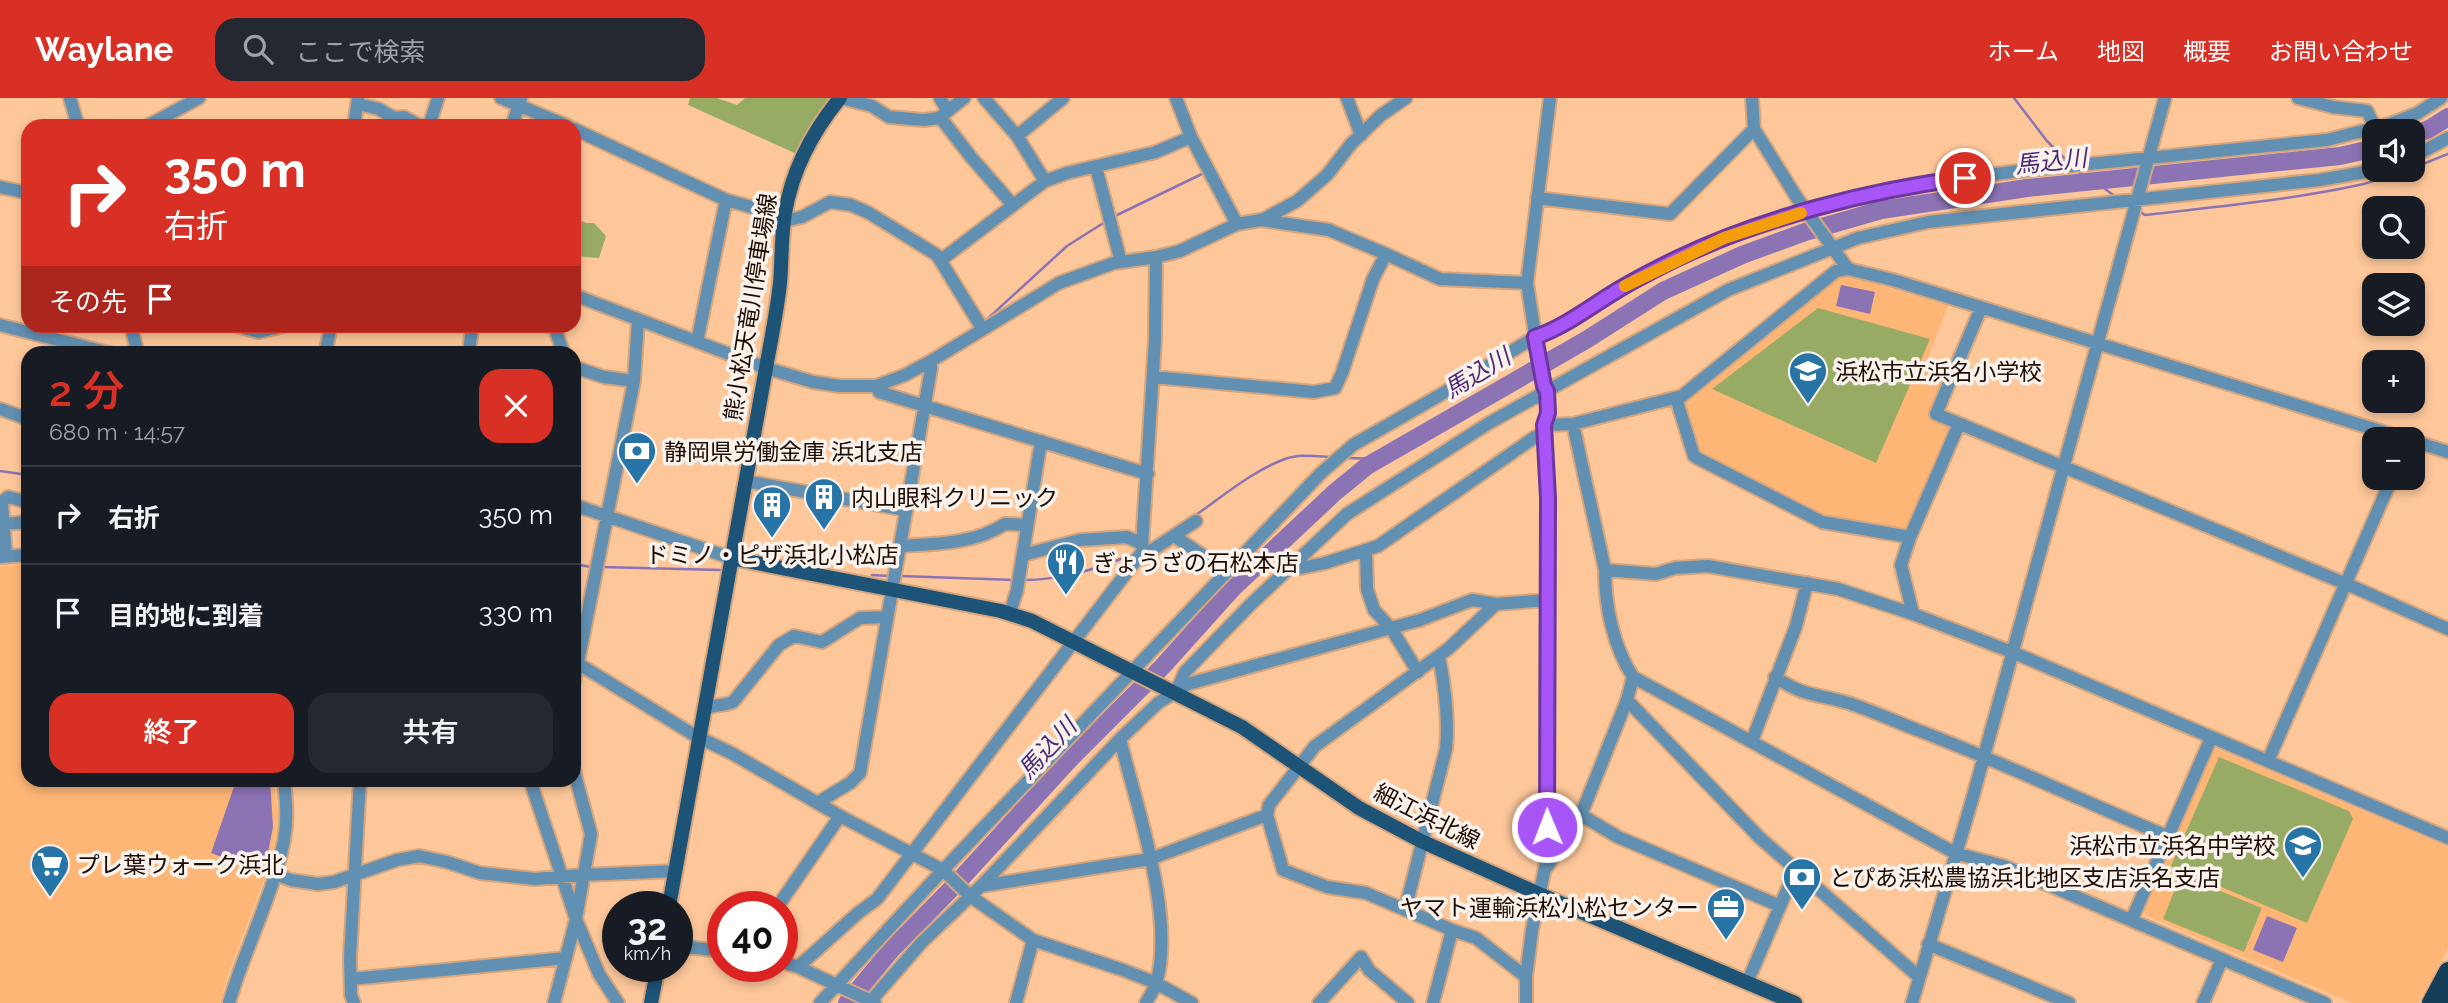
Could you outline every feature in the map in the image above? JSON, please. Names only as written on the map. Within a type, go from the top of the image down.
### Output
[{"type":"highway","points":[[2431,1003],[2448,971]]},
{"type":"highway","points":[[2445,1003],[2448,998]]},
{"type":"main road","name":"熊小松天竜川停車場線","points":[[672,891],[766,368],[779,286],[784,218],[793,180],[807,147],[840,98]]},
{"type":"main road","points":[[731,558],[893,581],[1010,613],[1074,641],[1133,673]]},
{"type":"main road","name":"細江浜北線","points":[[1133,673],[1242,727],[1359,807],[1421,841],[1795,1003]]},
{"type":"main road","points":[[651,1003],[655,982]]},
{"type":"street","points":[[70,98],[76,119]]},
{"type":"street","points":[[160,119],[199,98]]},
{"type":"street","points":[[431,119],[438,98]]},
{"type":"street","points":[[501,98],[520,101],[555,119]]},
{"type":"street","points":[[840,98],[872,106],[889,117],[900,120],[944,114],[964,98]]},
{"type":"street","points":[[940,98],[944,114],[971,157],[1013,204]]},
{"type":"street","points":[[984,98],[1017,136],[1045,181]]},
{"type":"street","points":[[1017,136],[1063,98]]},
{"type":"street","points":[[1176,98],[1191,137],[1237,224]]},
{"type":"street","points":[[1347,98],[1361,135]]},
{"type":"street","points":[[1261,220],[1297,201],[1327,175],[1381,115],[1406,98]]},
{"type":"street","points":[[1526,1003],[1526,977],[1539,894],[1547,867],[1548,600],[1548,498],[1544,430],[1548,413],[1527,283],[1550,98]]},
{"type":"street","points":[[1752,98],[1754,129],[1806,212],[1848,269]]},
{"type":"street","points":[[1912,1003],[1984,755],[2165,98]]},
{"type":"street","points":[[2300,98],[2333,107],[2367,111],[2371,119]]},
{"type":"street","points":[[2403,119],[2441,98]]},
{"type":"street","points":[[355,119],[358,101],[394,118],[408,119]]},
{"type":"street","points":[[514,119],[520,101]]},
{"type":"street","points":[[1537,198],[1671,214],[1754,129]]},
{"type":"street","points":[[581,132],[726,200],[784,218],[802,217],[830,202],[851,205],[869,213],[915,240],[941,260],[982,328]]},
{"type":"street","points":[[820,1003],[1321,473],[1353,445],[1564,324],[1621,288],[1724,238],[1806,212],[1910,185],[2327,141],[2362,133]]},
{"type":"street","points":[[941,260],[1045,181],[1156,152],[1191,137]]},
{"type":"street","points":[[2425,150],[2448,138]]},
{"type":"street","points":[[1096,167],[1121,262]]},
{"type":"street","points":[[1172,692],[1185,672],[1251,604],[1347,514],[1545,388],[1728,290],[1858,238],[1928,222],[2137,203],[2362,172]]},
{"type":"street","points":[[0,187],[21,192]]},
{"type":"street","points":[[697,342],[726,200]]},
{"type":"street","points":[[581,298],[766,368],[813,382],[840,386],[876,386],[931,361],[1059,283],[1121,262],[1180,251],[1237,224],[1261,220],[1329,230],[1440,279],[1527,283]]},
{"type":"street","points":[[1153,377],[1314,392],[1335,388],[1373,279],[1386,254]]},
{"type":"street","points":[[1141,551],[1153,377],[1156,257]]},
{"type":"street","points":[[1293,565],[1301,568],[1325,564],[1378,546],[1544,430],[1682,396],[1836,271],[1848,269],[1893,280],[2367,427]]},
{"type":"street","points":[[1981,308],[1936,414],[2448,629]]},
{"type":"street","points":[[581,640],[634,381],[638,320]]},
{"type":"street","points":[[0,325],[21,330]]},
{"type":"street","points":[[34,333],[83,346]]},
{"type":"street","points":[[817,803],[850,783],[860,773],[923,405],[932,369],[931,361]]},
{"type":"street","points":[[581,369],[604,377],[634,381]]},
{"type":"street","points":[[876,386],[879,392],[1148,474]]},
{"type":"street","points":[[1676,398],[1694,456],[1697,458],[1822,522],[1910,537]]},
{"type":"street","points":[[0,409],[21,416]]},
{"type":"street","points":[[1547,867],[1581,815],[1627,700],[1633,677],[1612,628],[1605,591],[1605,570],[1573,424]]},
{"type":"street","points":[[1913,614],[1901,565],[1910,537],[1959,424]]},
{"type":"street","points":[[1010,613],[1023,555],[1041,441]]},
{"type":"street","points":[[2425,445],[2448,452]]},
{"type":"street","points":[[746,481],[906,510]]},
{"type":"street","points":[[2268,761],[2387,490]]},
{"type":"street","points":[[21,501],[5,498],[2,502],[3,557],[21,556]]},
{"type":"street","points":[[581,507],[731,558]]},
{"type":"street","points":[[1196,521],[1174,536],[1141,551],[1087,628],[1074,641],[877,899],[798,967],[870,1001],[922,942],[968,894],[981,886],[1120,739],[1157,703],[1188,684],[1391,628],[1445,612],[1472,600],[1496,604],[1548,600]]},
{"type":"street","points":[[4,524],[21,523]]},
{"type":"street","points":[[899,546],[963,541],[1005,524],[1027,525]]},
{"type":"street","points":[[1174,536],[1226,571]]},
{"type":"street","points":[[1023,555],[1080,540],[1127,537],[1141,551]]},
{"type":"street","points":[[1366,550],[1367,589],[1374,610],[1391,628],[1418,672]]},
{"type":"street","points":[[1605,570],[1656,574],[1675,568],[1708,566],[1838,589],[2012,652],[2448,838]]},
{"type":"street","points":[[1752,741],[1796,626],[1807,583]]},
{"type":"street","points":[[1496,604],[1418,672],[1315,746],[1269,805],[1268,815],[1283,870],[1327,887],[1366,893],[1476,938],[1526,977]]},
{"type":"street","points":[[705,709],[733,702],[779,645],[794,636],[822,642],[860,618],[886,617]]},
{"type":"street","points":[[1405,910],[1446,749],[1448,725],[1445,689],[1438,656]]},
{"type":"street","points":[[581,665],[699,737],[840,816],[912,852],[944,872],[968,894],[1033,940],[1156,983],[1192,1003]]},
{"type":"street","points":[[1633,677],[1955,853],[2004,866],[2325,1003]]},
{"type":"street","points":[[1775,677],[1790,687],[1815,697],[1844,702],[1984,755],[2088,804],[2167,836]]},
{"type":"street","points":[[1627,700],[1760,838],[1919,977]]},
{"type":"street","points":[[2132,919],[2211,738]]},
{"type":"street","points":[[1120,739],[1158,893],[1160,956],[1156,983],[1146,1003]]},
{"type":"street","points":[[229,1003],[275,874],[285,838],[285,787]]},
{"type":"street","points":[[354,1003],[351,979],[360,787]]},
{"type":"street","points":[[532,787],[576,919],[599,974],[618,1003]]},
{"type":"street","points":[[554,1003],[576,919],[591,834],[578,787]]},
{"type":"street","points":[[981,886],[1150,859],[1268,815]]},
{"type":"street","points":[[1581,815],[1618,837],[1780,906]]},
{"type":"street","points":[[788,891],[840,816]]},
{"type":"street","points":[[275,874],[291,880],[318,884],[419,856],[480,873],[535,879],[676,870]]},
{"type":"street","points":[[1747,983],[1796,869]]},
{"type":"street","points":[[1433,1003],[1452,930]]},
{"type":"street","points":[[1016,1003],[1033,940]]},
{"type":"street","points":[[1928,944],[2069,1003]]},
{"type":"street","points":[[1319,1003],[1361,957],[1369,970],[1408,1003]]},
{"type":"street","points":[[351,979],[566,958]]},
{"type":"street","points":[[2203,1003],[2221,959]]},
{"type":"shaded area","name":"浜松市立浜名小学校","points":[[1837,276],[1849,276],[1948,305],[1926,364],[1948,371],[1931,408],[1956,422],[1907,529],[1824,518],[1699,452],[1683,403]]},
{"type":"shaded area","points":[[1841,285],[1875,292],[1870,314],[1836,306]]},
{"type":"shaded area","points":[[21,564],[21,787],[275,787],[278,817],[272,859],[228,974],[220,1003],[0,1003],[0,566]]},
{"type":"shaded area","name":"浜松市立浜名中学校","points":[[2214,750],[2448,847],[2448,949],[2418,1003],[2352,1003],[2145,915]]},
{"type":"shaded area","points":[[234,787],[270,787],[273,827],[264,873],[211,853]]},
{"type":"shaded area","points":[[2267,916],[2297,928],[2283,962],[2253,950]]},
{"type":"green space","points":[[690,98],[717,98],[737,105],[745,98],[833,98],[799,155],[688,105]]},
{"type":"green space","points":[[581,220],[594,223],[606,236],[599,258],[581,257]]},
{"type":"green space","points":[[1818,308],[1930,339],[1876,463],[1712,389]]},
{"type":"green space","points":[[2219,757],[2349,811],[2353,819],[2307,923],[2171,866]]},
{"type":"green space","points":[[2181,875],[2262,908],[2244,952],[2163,919]]},
{"type":"waterway","points":[[2014,98],[2047,141],[2068,162]]},
{"type":"waterway","name":"馬込川","points":[[2425,130],[2448,117]]},
{"type":"waterway","name":"馬込川","points":[[847,1003],[892,949],[956,884],[1071,758],[1162,667],[1233,588],[1334,493],[1367,466],[1586,340],[1663,291],[1742,255],[1805,232],[1881,210],[2027,188],[2340,156],[2362,151]]},
{"type":"waterway","points":[[2425,163],[2448,154]]},
{"type":"waterway","name":"馬込川","points":[[2076,169],[2116,197]]},
{"type":"waterway","points":[[1115,216],[1206,172]]},
{"type":"waterway","points":[[2139,211],[2145,215],[2252,203],[2371,182]]},
{"type":"waterway","points":[[984,322],[1067,246],[1105,222]]},
{"type":"waterway","points":[[1193,517],[1249,477],[1273,464],[1296,456],[1329,457]]},
{"type":"waterway","points":[[1348,458],[1379,459]]},
{"type":"waterway","points":[[0,471],[21,474]]},
{"type":"waterway","points":[[1022,580],[1080,573],[1134,554]]},
{"type":"waterway","points":[[581,565],[591,567]]},
{"type":"waterway","points":[[602,567],[720,570]]},
{"type":"waterway","points":[[872,575],[889,576]]},
{"type":"waterway","points":[[900,576],[1015,580]]},
{"type":"slow traffic","points":[[1625,286],[1724,238],[1801,213]]},
{"type":"place","name":"浜松市立浜名小学校","points":[[1808,405]]},
{"type":"place","name":"静岡県労働金庫 浜北支店","points":[[637,485]]},
{"type":"place","name":"内山眼科クリニック","points":[[824,531]]},
{"type":"place","name":"ドミノ・ピザ浜北小松店","points":[[772,539]]},
{"type":"place","name":"ぎょうざの石松本店","points":[[1066,596]]},
{"type":"place","name":"浜松市立浜名中学校","points":[[2303,879]]},
{"type":"place","name":"プレ葉ウォーク浜北","points":[[50,898]]},
{"type":"place","name":"とぴあ浜松農協浜北地区支店浜名支店","points":[[1802,911]]},
{"type":"place","name":"ヤマト運輸浜松小松センター","points":[[1726,941]]},
{"type":"route","points":[[1547,827],[1548,498],[1544,425],[1548,413],[1547,391],[1535,337],[1564,324],[1621,288],[1724,238],[1838,202],[1910,185],[1965,178]]}]
